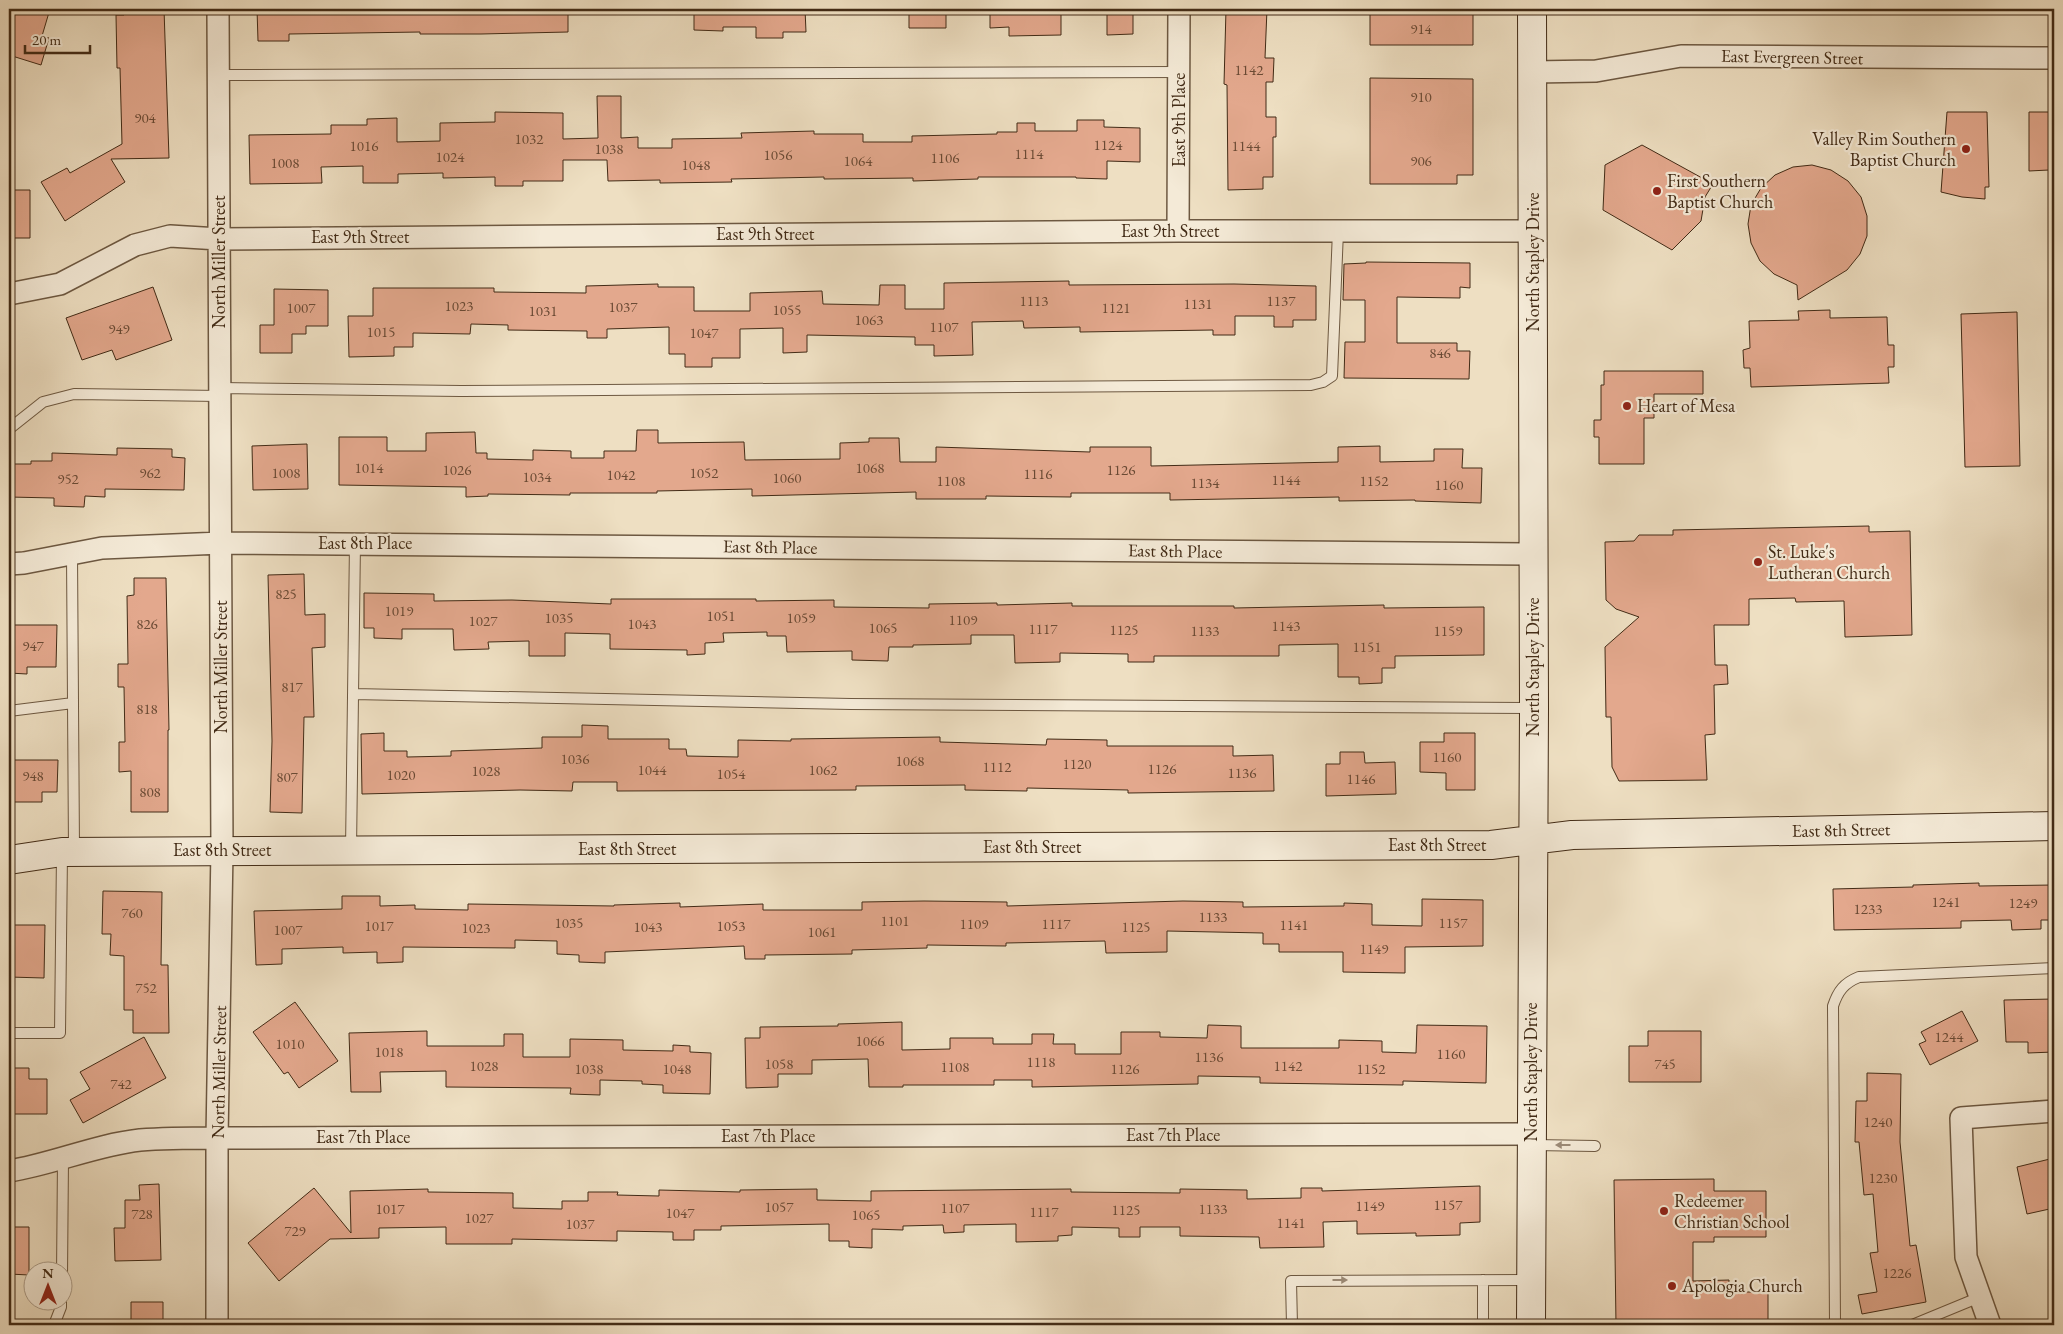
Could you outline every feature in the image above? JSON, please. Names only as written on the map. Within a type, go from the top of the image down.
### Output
[{"type":"street","name":"North Miller Street","points":[[218,9],[222,850],[218,1138],[218,1325]]},
{"type":"street","name":"East 9th Place","points":[[1178,231],[1179,9]]},
{"type":"street","name":"North Stapley Drive","points":[[1531,1325],[1534,708],[1532,9]]},
{"type":"street","name":"East Evergreen Street","points":[[1532,72],[1596,71],[1681,56],[2054,58]]},
{"type":"street","name":"East 9th Street","points":[[9,294],[60,284],[135,245],[170,236],[219,238],[1178,231],[1533,231]]},
{"type":"street","name":"East 8th Place","points":[[9,564],[24,564],[102,548],[221,542],[1533,554]]},
{"type":"street","name":"East 8th Street","points":[[9,860],[68,852],[222,850],[1482,846],[1572,835],[2054,826]]},
{"type":"street","points":[[1990,1325],[1966,1257],[1961,1118],[2054,1111]]},
{"type":"street","name":"East 7th Place","points":[[9,1171],[34,1167],[81,1152],[140,1140],[218,1138],[1531,1140]]},
{"type":"lane","points":[[218,75],[1179,72]]},
{"type":"lane","points":[[9,429],[43,402],[74,394],[1311,385],[1323,382],[1332,376],[1338,231]]},
{"type":"lane","points":[[351,850],[355,543]]},
{"type":"lane","points":[[9,1033],[60,1033],[73,703],[72,554]]},
{"type":"lane","points":[[353,694],[860,704],[1534,708]]},
{"type":"lane","points":[[9,711],[73,703]]},
{"type":"lane","points":[[1835,1325],[1833,1006],[1842,987],[1850,980],[1859,977],[2054,968]]},
{"type":"lane","points":[[1531,1140],[1595,1146]]},
{"type":"lane","points":[[62,1262],[63,1158]]},
{"type":"lane","points":[[1483,1280],[1483,1325]]},
{"type":"lane","points":[[1292,1325],[1291,1281],[1531,1280]]},
{"type":"lane","points":[[1912,1325],[1980,1297]]},
{"type":"lane","points":[[26,1325],[54,1325],[59,1312]]},
{"type":"building","points":[[9,9],[50,9],[42,36],[49,38],[41,65],[9,55]]},
{"type":"building","points":[[124,9],[164,9],[169,158],[111,159],[125,182],[65,221],[41,182],[67,168],[70,173],[122,144],[120,68],[117,68],[116,15],[124,15]]},
{"type":"building","points":[[257,9],[568,9],[568,32],[289,34],[289,41],[258,41]]},
{"type":"building","points":[[694,9],[805,9],[806,32],[783,32],[783,38],[756,38],[756,27],[723,27],[723,31],[694,30]]},
{"type":"building","points":[[909,9],[946,9],[946,28],[909,28]]},
{"type":"building","points":[[990,9],[1061,9],[1061,35],[1009,36],[1009,27],[990,28]]},
{"type":"building","points":[[1107,9],[1133,9],[1133,34],[1107,35]]},
{"type":"building","points":[[1226,9],[1267,9],[1265,58],[1274,58],[1273,82],[1266,82],[1266,117],[1276,117],[1276,137],[1273,137],[1273,177],[1263,177],[1263,189],[1228,190],[1227,85],[1224,84]]},
{"type":"building","points":[[1370,13],[1473,13],[1473,45],[1370,45]]},
{"type":"building","points":[[1370,78],[1473,79],[1473,175],[1457,175],[1457,184],[1370,184]]},
{"type":"building","points":[[597,96],[621,96],[621,138],[638,137],[638,148],[672,148],[672,139],[742,138],[741,133],[814,131],[814,134],[863,134],[863,142],[912,142],[912,136],[1017,132],[1017,123],[1035,123],[1035,131],[1077,131],[1077,120],[1104,120],[1104,127],[1140,128],[1140,162],[1107,161],[1107,179],[1076,177],[978,177],[978,179],[913,181],[913,178],[824,179],[824,177],[731,179],[732,182],[660,183],[660,180],[608,181],[607,160],[563,160],[563,181],[523,181],[523,186],[495,186],[495,177],[443,178],[443,173],[398,174],[398,183],[363,183],[363,166],[321,167],[322,183],[250,184],[249,135],[331,134],[331,125],[367,125],[367,119],[397,118],[397,142],[440,141],[440,123],[495,122],[495,112],[563,113],[563,139],[598,138]]},
{"type":"building","name":"Valley Rim Southern Baptist Church","points":[[1947,112],[1987,112],[1989,187],[1985,187],[1985,199],[1962,197],[1941,192]]},
{"type":"building","points":[[2029,112],[2054,112],[2054,162],[2049,162],[2049,170],[2029,171]]},
{"type":"building","name":"First Southern Baptist Church","points":[[1642,145],[1713,184],[1705,197],[1701,221],[1672,250],[1603,210],[1605,165]]},
{"type":"building","points":[[1812,165],[1831,170],[1848,181],[1861,197],[1867,216],[1867,236],[1860,254],[1847,270],[1798,300],[1797,285],[1774,274],[1760,261],[1751,243],[1748,224],[1751,205],[1761,188],[1775,175],[1793,167]]},
{"type":"building","points":[[9,190],[30,190],[30,238],[9,238]]},
{"type":"building","points":[[1366,262],[1470,263],[1470,288],[1460,287],[1460,298],[1397,297],[1397,343],[1457,343],[1457,351],[1470,351],[1469,379],[1344,378],[1345,342],[1365,342],[1365,300],[1343,300],[1344,264]]},
{"type":"building","points":[[1069,281],[1069,285],[1234,284],[1316,286],[1316,320],[1293,320],[1293,327],[1274,327],[1274,316],[1235,316],[1235,335],[1213,335],[1213,330],[1080,332],[1080,327],[1024,328],[1023,321],[972,322],[973,355],[934,356],[934,345],[915,345],[915,337],[807,335],[807,352],[783,353],[783,328],[740,329],[740,358],[712,358],[712,367],[685,367],[685,354],[669,354],[669,327],[607,329],[607,338],[587,338],[587,331],[508,330],[508,325],[471,324],[470,334],[413,333],[413,347],[394,347],[394,356],[349,357],[348,316],[373,316],[373,288],[494,288],[494,292],[586,293],[586,286],[658,284],[658,287],[694,287],[694,311],[750,311],[750,293],[822,291],[823,304],[879,305],[880,285],[905,285],[905,309],[944,309],[944,283]]},
{"type":"building","points":[[153,287],[172,340],[116,360],[112,350],[82,360],[66,318]]},
{"type":"building","points":[[274,289],[328,290],[328,326],[306,326],[306,334],[292,334],[292,353],[260,353],[260,325],[274,325]]},
{"type":"building","points":[[1830,310],[1830,318],[1887,317],[1888,345],[1894,345],[1894,367],[1888,367],[1889,383],[1751,387],[1750,368],[1744,368],[1743,350],[1750,348],[1749,321],[1799,320],[1798,311]]},
{"type":"building","points":[[2017,312],[2020,466],[1965,467],[1961,314]]},
{"type":"building","name":"Heart of Mesa","points":[[1604,371],[1703,371],[1703,394],[1654,394],[1654,418],[1644,418],[1644,464],[1599,464],[1599,437],[1594,437],[1594,420],[1601,420],[1601,385],[1604,385]]},
{"type":"building","points":[[637,430],[658,430],[658,443],[744,442],[745,460],[840,459],[840,443],[869,442],[869,438],[899,438],[900,462],[936,462],[936,447],[1090,452],[1090,447],[1151,447],[1151,466],[1338,462],[1338,447],[1380,446],[1380,462],[1434,461],[1434,449],[1463,449],[1462,468],[1482,468],[1481,503],[1415,500],[1339,501],[1339,497],[1170,500],[1170,493],[1071,493],[1071,497],[986,496],[986,499],[916,499],[916,492],[752,496],[752,489],[657,491],[657,493],[570,493],[570,495],[488,494],[488,496],[466,497],[466,487],[339,485],[339,437],[387,437],[387,451],[426,451],[426,433],[475,432],[476,453],[487,453],[487,459],[533,460],[533,450],[571,451],[571,458],[604,458],[604,451],[636,451]]},
{"type":"building","points":[[307,444],[308,489],[253,490],[252,446]]},
{"type":"building","points":[[117,448],[172,449],[172,457],[185,458],[184,490],[105,489],[105,497],[85,496],[84,507],[54,506],[54,498],[9,497],[9,464],[31,464],[31,461],[52,461],[52,453],[117,455]]},
{"type":"building","name":"St. Luke's Lutheran Church","points":[[1869,526],[1869,532],[1910,531],[1912,635],[1845,637],[1844,601],[1796,602],[1795,598],[1749,599],[1749,625],[1714,625],[1715,665],[1727,665],[1728,684],[1714,685],[1715,734],[1705,735],[1707,780],[1619,781],[1612,767],[1611,717],[1606,717],[1605,647],[1639,617],[1616,609],[1606,600],[1605,542],[1634,541],[1639,535],[1673,535],[1673,530]]},
{"type":"building","points":[[304,574],[305,615],[325,614],[325,647],[312,648],[314,717],[304,717],[302,813],[270,812],[272,741],[268,575]]},
{"type":"building","points":[[134,578],[166,578],[169,730],[168,812],[131,812],[131,771],[119,772],[119,742],[125,742],[124,687],[118,687],[118,664],[128,664],[127,596],[134,595]]},
{"type":"building","points":[[364,593],[434,594],[434,601],[512,600],[611,604],[611,599],[834,600],[834,607],[929,608],[929,604],[1072,603],[1072,606],[1234,606],[1234,608],[1384,605],[1384,608],[1484,607],[1484,655],[1395,656],[1395,668],[1382,668],[1382,683],[1359,684],[1359,677],[1338,677],[1338,644],[1279,645],[1279,656],[1154,656],[1154,662],[1128,662],[1128,654],[1060,653],[1060,662],[1015,663],[1014,635],[971,635],[971,644],[889,647],[888,661],[852,660],[852,651],[787,652],[786,636],[767,636],[767,632],[723,633],[724,642],[705,643],[705,654],[687,655],[687,650],[610,649],[610,634],[565,633],[565,656],[529,656],[529,641],[488,642],[489,649],[454,650],[453,629],[402,629],[402,639],[374,638],[374,628],[364,628]]},
{"type":"building","points":[[9,625],[57,625],[56,667],[27,667],[27,674],[9,673]]},
{"type":"building","points":[[582,725],[608,726],[608,739],[669,739],[669,749],[686,749],[687,756],[738,757],[738,740],[791,741],[791,739],[940,737],[940,742],[1046,745],[1047,739],[1107,740],[1107,746],[1233,746],[1233,756],[1273,755],[1274,791],[1128,793],[1128,790],[1027,788],[1027,791],[965,790],[965,785],[856,786],[856,790],[617,791],[617,782],[573,782],[572,791],[520,790],[362,794],[361,734],[384,733],[384,751],[407,751],[407,757],[451,756],[451,751],[542,748],[542,737],[582,737]]},
{"type":"building","points":[[1444,733],[1475,733],[1475,790],[1446,790],[1446,773],[1420,772],[1420,742],[1444,742]]},
{"type":"building","points":[[1340,752],[1364,752],[1365,763],[1395,762],[1396,794],[1326,796],[1326,764],[1340,764]]},
{"type":"building","points":[[9,760],[58,760],[57,792],[42,792],[42,802],[14,802],[14,794],[9,793]]},
{"type":"building","points":[[1979,883],[1979,886],[2054,885],[2054,920],[2041,920],[2041,929],[2012,930],[2011,920],[1961,921],[1961,928],[1834,930],[1833,889]]},
{"type":"building","points":[[103,891],[162,892],[161,965],[168,965],[169,1033],[133,1033],[133,1010],[124,1010],[124,956],[110,955],[111,934],[102,934]]},
{"type":"building","points":[[342,896],[380,896],[380,906],[415,905],[415,909],[468,910],[468,904],[614,906],[680,903],[680,907],[763,904],[763,910],[862,910],[862,902],[924,901],[1007,902],[1007,906],[1183,901],[1243,902],[1243,907],[1344,906],[1344,903],[1372,904],[1372,925],[1422,926],[1422,899],[1483,900],[1483,946],[1405,947],[1405,973],[1343,972],[1343,952],[1279,952],[1279,944],[1263,944],[1263,933],[1167,931],[1167,952],[1106,953],[1105,941],[1006,943],[1006,946],[927,945],[927,948],[852,950],[852,954],[765,955],[765,959],[745,959],[744,946],[605,952],[605,963],[579,962],[579,955],[557,954],[557,941],[515,940],[515,948],[403,947],[403,962],[377,963],[377,952],[343,953],[343,947],[282,949],[282,964],[256,965],[254,911],[342,909]]},
{"type":"building","points":[[9,925],[45,925],[44,978],[9,977]]},
{"type":"building","points":[[2054,999],[2054,1052],[2028,1053],[2028,1042],[2006,1042],[2004,1000]]},
{"type":"building","points":[[295,1002],[338,1061],[299,1088],[288,1072],[284,1074],[253,1032]]},
{"type":"building","points":[[1962,1011],[1978,1041],[1930,1065],[1919,1044],[1926,1041],[1921,1032]]},
{"type":"building","points":[[902,1022],[902,1050],[950,1049],[950,1038],[993,1038],[993,1044],[1032,1044],[1032,1034],[1054,1034],[1053,1044],[1075,1044],[1075,1054],[1121,1054],[1121,1032],[1160,1032],[1160,1037],[1207,1038],[1208,1025],[1241,1026],[1241,1048],[1339,1048],[1339,1040],[1382,1041],[1382,1052],[1416,1053],[1417,1025],[1487,1026],[1486,1083],[1403,1081],[1403,1085],[1260,1083],[1260,1077],[1198,1076],[1198,1084],[1032,1087],[1032,1080],[994,1080],[994,1085],[869,1087],[868,1059],[812,1060],[812,1074],[778,1074],[778,1087],[746,1088],[745,1038],[760,1038],[760,1027],[838,1026],[838,1024]]},
{"type":"building","points":[[427,1031],[427,1046],[504,1046],[504,1034],[523,1034],[523,1057],[570,1057],[570,1039],[623,1040],[623,1050],[673,1051],[673,1045],[690,1046],[690,1052],[711,1053],[710,1094],[663,1093],[663,1085],[642,1084],[642,1081],[600,1080],[600,1095],[570,1094],[571,1088],[446,1087],[446,1071],[380,1072],[381,1092],[351,1092],[349,1033]]},
{"type":"building","points":[[1648,1031],[1701,1031],[1701,1082],[1629,1082],[1629,1046],[1648,1046]]},
{"type":"building","points":[[144,1037],[166,1078],[83,1123],[70,1100],[90,1089],[80,1072]]},
{"type":"building","points":[[9,1068],[29,1068],[29,1079],[47,1079],[47,1114],[9,1114]]},
{"type":"building","points":[[1867,1073],[1901,1074],[1900,1142],[1910,1246],[1916,1245],[1926,1302],[1862,1314],[1858,1295],[1877,1292],[1870,1253],[1878,1252],[1873,1194],[1864,1195],[1859,1142],[1855,1142],[1856,1101],[1867,1101]]},
{"type":"building","points":[[2054,1158],[2054,1208],[2027,1214],[2017,1167]]},
{"type":"building","points":[[1714,1179],[1714,1191],[1766,1191],[1766,1237],[1714,1237],[1714,1242],[1693,1242],[1693,1281],[1729,1280],[1729,1292],[1768,1292],[1768,1325],[1616,1325],[1614,1180]]},
{"type":"building","points":[[159,1184],[161,1260],[115,1261],[114,1228],[125,1228],[125,1200],[140,1200],[139,1185]]},
{"type":"building","points":[[1480,1186],[1480,1222],[1460,1223],[1460,1235],[1416,1236],[1416,1233],[1357,1234],[1357,1221],[1323,1222],[1324,1247],[1260,1248],[1259,1237],[1180,1236],[1180,1227],[1140,1227],[1140,1237],[1119,1237],[1119,1228],[1072,1227],[1072,1235],[1058,1236],[1058,1241],[1016,1242],[1016,1224],[964,1225],[964,1232],[944,1233],[943,1225],[903,1226],[903,1230],[872,1229],[872,1248],[849,1247],[849,1241],[829,1241],[829,1224],[721,1226],[721,1230],[694,1230],[694,1240],[673,1240],[673,1232],[617,1231],[617,1241],[512,1239],[512,1244],[446,1244],[446,1227],[379,1228],[379,1238],[330,1239],[279,1281],[248,1243],[314,1188],[351,1233],[350,1191],[428,1189],[428,1192],[513,1193],[513,1208],[562,1209],[562,1201],[588,1201],[588,1192],[618,1192],[617,1195],[659,1196],[659,1190],[740,1192],[740,1190],[817,1189],[817,1200],[871,1201],[871,1191],[1071,1189],[1071,1192],[1180,1193],[1180,1189],[1247,1190],[1247,1199],[1301,1198],[1301,1188],[1322,1188],[1322,1191]]},
{"type":"building","points":[[9,1227],[29,1227],[29,1262],[22,1262],[22,1275],[9,1274]]},
{"type":"building","points":[[131,1302],[163,1302],[163,1325],[131,1325]]},
{"type":"place","name":"Valley Rim Southern Baptist Church","points":[[1966,149]]},
{"type":"place","name":"First Southern Baptist Church","points":[[1657,191]]},
{"type":"place","name":"Heart of Mesa","points":[[1627,406]]},
{"type":"place","name":"St. Luke's Lutheran Church","points":[[1758,562]]},
{"type":"place","name":"Redeemer Christian School","points":[[1664,1211]]},
{"type":"place","name":"Apologia Church","points":[[1672,1286]]}]
